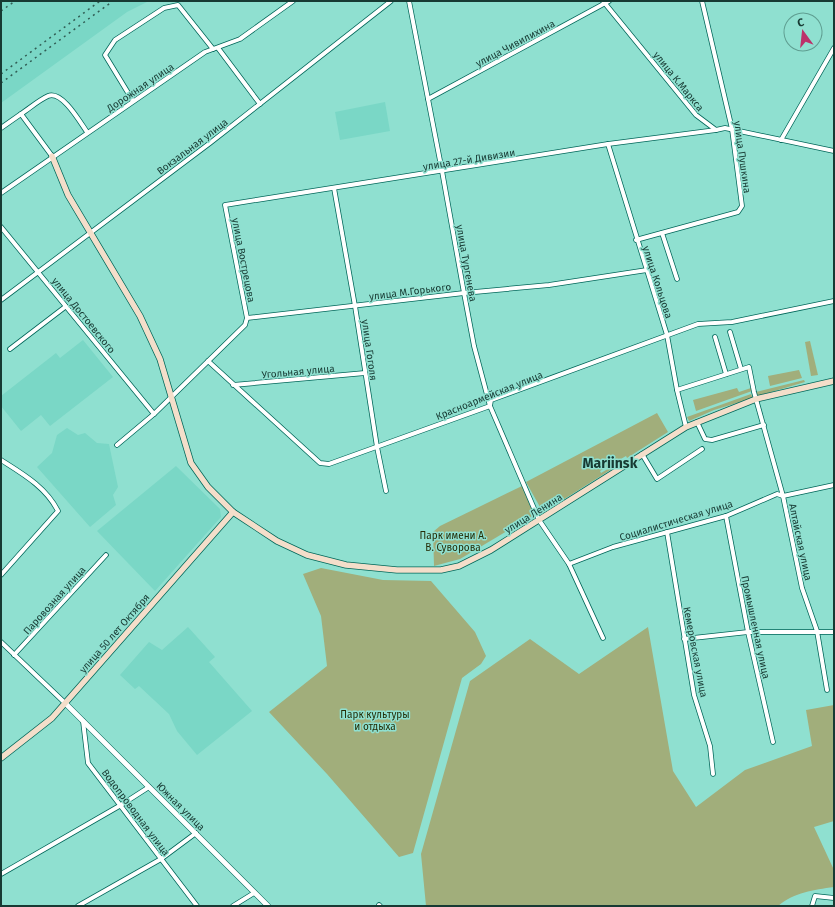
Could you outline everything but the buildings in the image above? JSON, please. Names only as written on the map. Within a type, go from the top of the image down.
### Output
[{"type":"main road","name":"улица Ленина","points":[[52,156],[68,195],[140,316],[160,359],[191,463],[208,488],[233,512],[277,540],[307,555],[346,565],[424,572],[459,566],[477,558],[540,520],[686,427],[756,399],[834,381]]},
{"type":"main road","name":"улица 50 лет Октября","points":[[1,758],[52,718],[233,512]]},
{"type":"street","name":"Дорожная улица","points":[[1,193],[52,156],[205,52],[240,39],[293,1]]},
{"type":"street","name":"Вокзальная улица","points":[[1,300],[260,104],[391,1]]},
{"type":"street","name":"улица Тургенева","points":[[409,1],[474,346],[490,406],[540,520],[569,564],[603,638]]},
{"type":"street","name":"улица Пушкина","points":[[636,240],[738,212],[742,206],[732,129],[702,1]]},
{"type":"street","name":"улица Чивилихина","points":[[428,98],[606,2]]},
{"type":"street","name":"улица К.Маркса","points":[[606,2],[696,115],[716,130]]},
{"type":"street","points":[[133,101],[105,55],[115,40],[164,8],[178,5],[216,48],[260,104]]},
{"type":"street","points":[[781,140],[834,48]]},
{"type":"street","points":[[1,128],[48,96],[54,94],[61,98],[87,132]]},
{"type":"street","points":[[21,114],[52,156]]},
{"type":"street","points":[[716,130],[732,129],[834,151]]},
{"type":"street","name":"улица 27-й Дивизии","points":[[226,205],[608,144],[716,130]]},
{"type":"street","name":"улица Кольцова","points":[[608,144],[636,240],[667,335],[677,390],[686,427]]},
{"type":"street","name":"улица Гоголя","points":[[334,188],[355,306],[377,447],[386,490]]},
{"type":"street","name":"улица Вострецова","points":[[226,205],[247,318]]},
{"type":"street","name":"улица Достоевского","points":[[1,227],[154,414]]},
{"type":"street","points":[[662,232],[677,279]]},
{"type":"street","name":"улица М.Горького","points":[[247,318],[464,293],[549,285],[647,270]]},
{"type":"street","name":"Красноармейская улица","points":[[208,361],[320,463],[329,464],[490,406],[491,400],[698,324],[732,322],[834,301]]},
{"type":"street","points":[[10,348],[65,307]]},
{"type":"street","points":[[117,445],[172,397],[245,325],[247,318]]},
{"type":"street","points":[[677,390],[741,369],[730,332]]},
{"type":"street","points":[[715,337],[726,374]]},
{"type":"street","name":"Алтайская улица","points":[[741,369],[749,367],[756,399],[783,496],[802,588],[817,631],[827,690]]},
{"type":"street","name":"Угольная улица","points":[[234,385],[365,373]]},
{"type":"street","points":[[697,422],[705,439],[712,440],[764,425]]},
{"type":"street","points":[[642,454],[658,479],[702,449]]},
{"type":"street","points":[[1,460],[30,478],[52,499],[58,511],[1,575]]},
{"type":"street","name":"Социалистическая улица","points":[[569,564],[613,547],[726,516],[776,494],[783,496],[834,485]]},
{"type":"street","name":"Промышленная улица","points":[[726,516],[748,632],[773,742]]},
{"type":"street","name":"Кемеровская улица","points":[[667,532],[694,695],[710,746],[713,774]]},
{"type":"street","name":"Паровозная улица","points":[[14,655],[106,555]]},
{"type":"street","points":[[684,639],[748,632],[834,632]]},
{"type":"street","points":[[1,642],[65,703]]},
{"type":"street","name":"Южная улица","points":[[65,703],[83,719],[254,893],[268,905]]},
{"type":"street","name":"Водопроводная улица","points":[[83,719],[88,763],[197,906]]},
{"type":"street","points":[[1,874],[121,805],[149,787]]},
{"type":"street","points":[[78,906],[161,859],[196,833]]},
{"type":"street","points":[[233,906],[254,893]]},
{"type":"street","points":[[812,906],[815,896],[834,898]]},
{"type":"shaded area","points":[[1,1],[149,1],[127,12],[1,103]]},
{"type":"shaded area","points":[[385,102],[390,131],[340,140],[335,112]]},
{"type":"shaded area","points":[[83,340],[113,377],[50,426],[41,415],[21,431],[1,406],[1,396],[56,353],[60,358]]},
{"type":"shaded area","points":[[67,428],[78,435],[85,433],[97,443],[109,444],[118,487],[113,495],[116,505],[90,527],[37,467],[52,453],[57,435]]},
{"type":"shaded area","points":[[176,466],[220,509],[221,517],[155,591],[97,531]]},
{"type":"shaded area","points":[[188,627],[215,657],[209,662],[252,711],[197,755],[177,731],[169,714],[139,686],[135,689],[120,675],[149,642],[162,650]]},
{"type":"green space","points":[[810,341],[818,375],[811,376],[805,342]]},
{"type":"green space","points":[[799,370],[802,378],[770,386],[768,376]]},
{"type":"green space","points":[[804,380],[805,382],[758,396],[756,392]]},
{"type":"green space","points":[[737,388],[739,392],[751,388],[752,391],[696,411],[693,400]]},
{"type":"green space","points":[[751,394],[753,398],[714,410],[689,421],[687,417]]},
{"type":"green space","points":[[657,413],[668,432],[627,458],[626,456],[600,471],[601,473],[611,467],[612,469],[539,515],[536,509],[540,507],[526,482]]},
{"type":"green space","name":"Парк имени А. В. Суворова","points":[[522,486],[534,515],[460,559],[434,566],[433,532],[440,526]]},
{"type":"green space","name":"Парк культуры и отдыха","points":[[321,568],[383,580],[431,581],[475,632],[486,656],[481,664],[462,678],[413,853],[399,857],[327,774],[269,712],[327,666],[321,616],[303,574]]},
{"type":"green space","points":[[648,627],[673,771],[696,807],[745,770],[812,746],[806,710],[834,705],[834,821],[814,827],[834,870],[834,887],[798,895],[784,901],[778,906],[426,906],[421,854],[470,681],[530,639],[579,674]]},
{"type":"railway","points":[[1,11],[15,1]]},
{"type":"railway","points":[[1,74],[100,1]]},
{"type":"railway","points":[[1,83],[113,1]]},
{"type":"district","name":"Mariinsk","points":[[610,463]]}]
